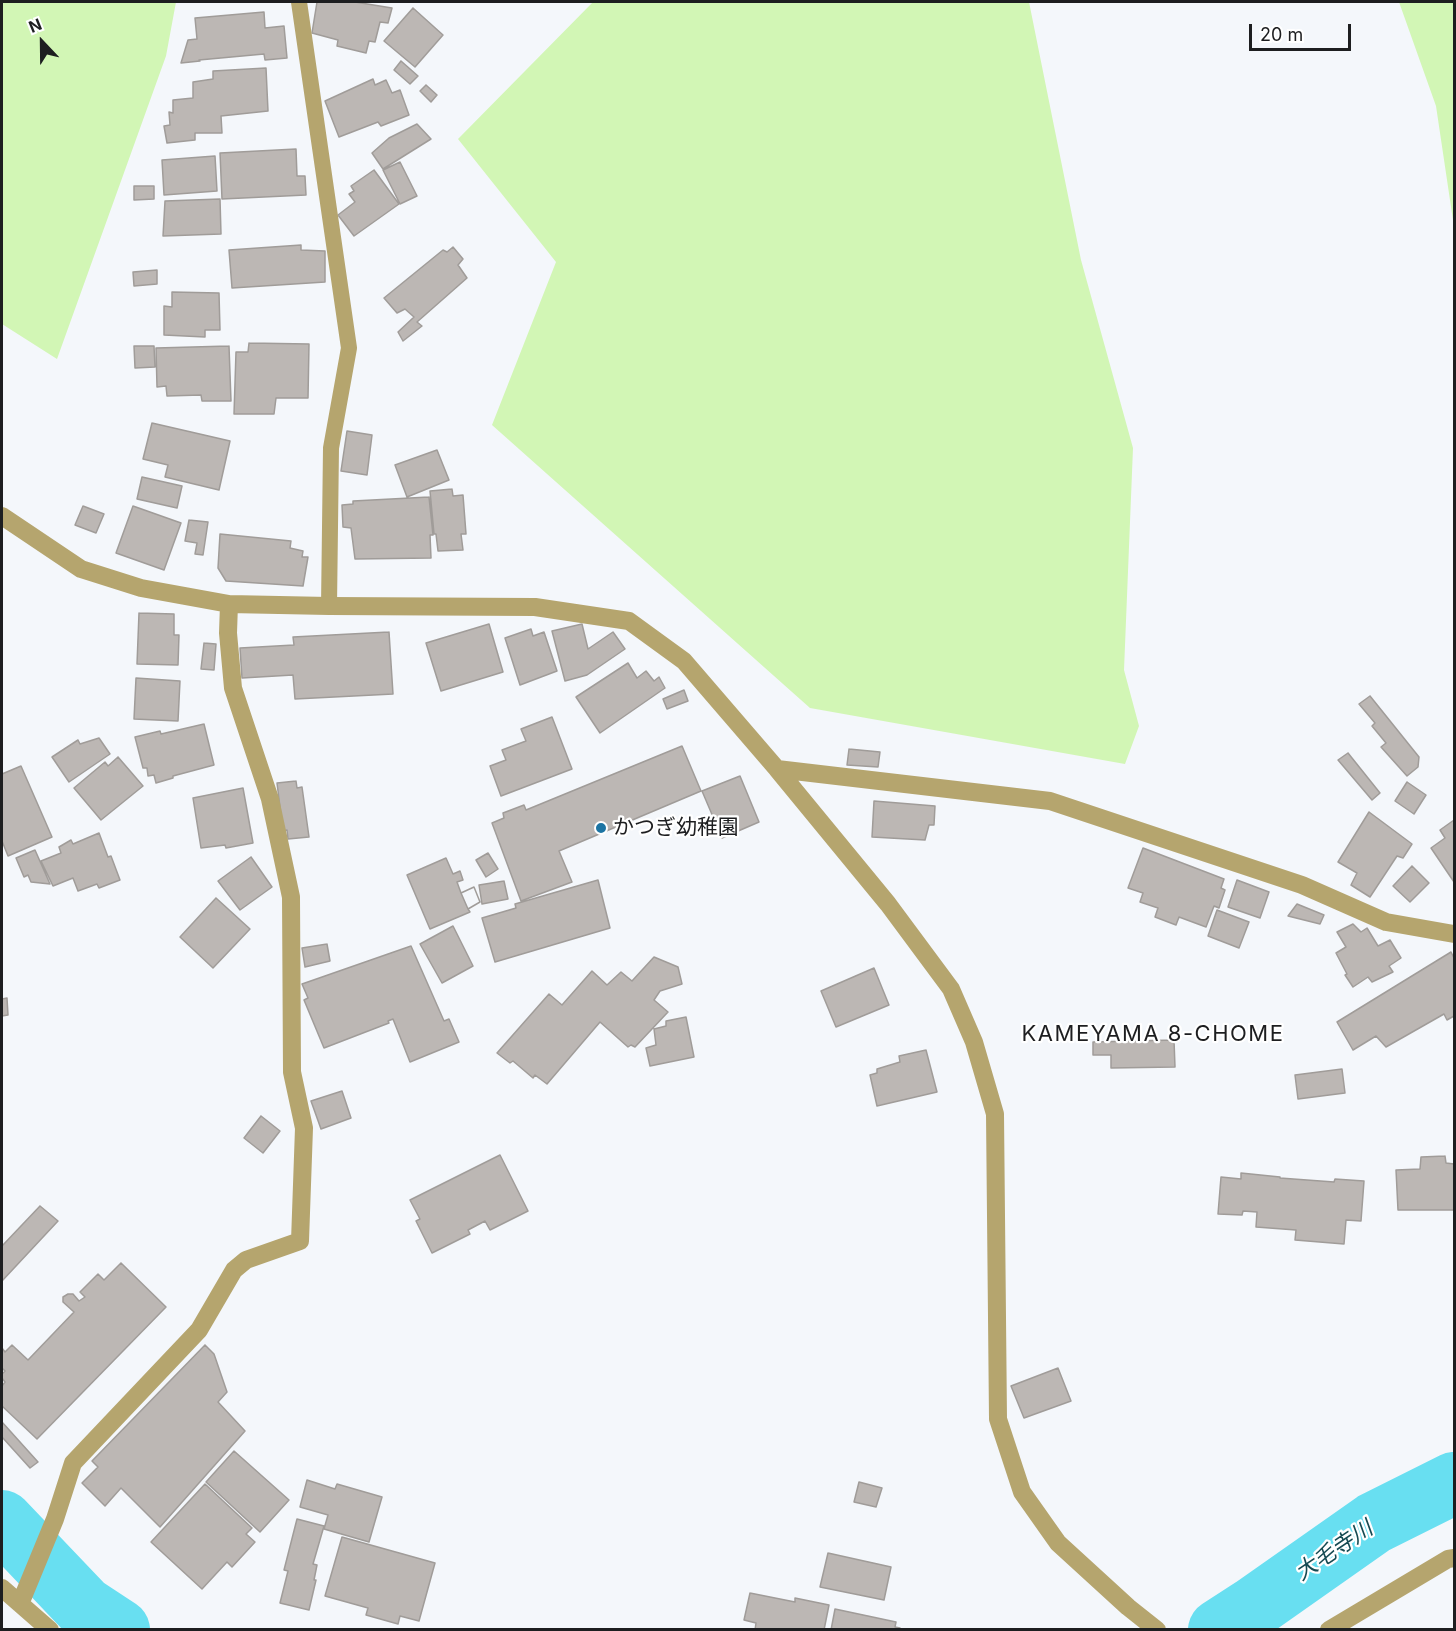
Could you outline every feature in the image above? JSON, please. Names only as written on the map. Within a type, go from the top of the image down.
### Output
[{"type":"street","points":[[2,516],[81,568],[141,588],[228,604],[535,607],[629,621],[684,661],[777,768],[888,904],[951,989],[974,1042],[995,1114],[998,1419],[1022,1492],[1058,1543],[1128,1607],[1157,1629]]},
{"type":"street","points":[[23,1597],[56,1519],[74,1463],[199,1330],[234,1270],[246,1260],[300,1240],[304,1128],[292,1072],[291,897],[270,799],[233,688],[228,604]]},
{"type":"street","points":[[777,768],[1050,801],[1302,885],[1386,922],[1455,934]]},
{"type":"street","points":[[1329,1629],[1448,1559],[1455,1558]]},
{"type":"street","points":[[2,1588],[23,1597],[50,1629]]},
{"type":"lane","points":[[299,2],[349,348],[331,448],[329,606]]},
{"type":"green space","points":[[2,2],[176,2],[166,56],[57,359],[2,324]]},
{"type":"green space","points":[[593,2],[1029,2],[1081,260],[1133,448],[1124,670],[1139,726],[1125,764],[810,708],[492,425],[556,262],[458,139]]},
{"type":"green space","points":[[1399,2],[1454,2],[1454,227],[1436,106]]},
{"type":"building","points":[[317,2],[355,2],[392,8],[388,23],[380,22],[375,42],[369,41],[366,53],[337,46],[338,40],[312,33]]},
{"type":"building","points":[[413,8],[443,35],[415,67],[384,41]]},
{"type":"building","points":[[264,12],[265,28],[284,26],[287,58],[265,60],[264,54],[181,63],[188,40],[197,39],[195,18]]},
{"type":"building","points":[[401,61],[418,76],[410,84],[394,70]]},
{"type":"building","points":[[266,68],[268,111],[221,116],[222,133],[195,133],[195,140],[167,143],[164,126],[170,125],[169,112],[173,113],[173,100],[193,98],[193,82],[213,79],[213,71]]},
{"type":"building","points":[[373,79],[375,85],[386,80],[392,93],[400,90],[409,115],[381,126],[378,122],[339,137],[325,101]]},
{"type":"building","points":[[426,85],[437,95],[431,102],[420,91]]},
{"type":"building","points":[[417,124],[431,139],[383,169],[372,153],[389,138]]},
{"type":"building","points":[[296,149],[297,176],[305,176],[306,195],[222,199],[220,153]]},
{"type":"building","points":[[215,156],[217,191],[164,195],[162,160]]},
{"type":"building","points":[[400,162],[417,196],[400,204],[383,170]]},
{"type":"building","points":[[374,170],[399,204],[354,236],[338,215],[355,202],[349,194],[354,191],[351,186]]},
{"type":"building","points":[[134,186],[154,186],[154,199],[134,200]]},
{"type":"building","points":[[220,199],[221,234],[163,236],[165,201]]},
{"type":"building","points":[[301,245],[301,250],[325,251],[325,282],[232,288],[229,250]]},
{"type":"building","points":[[453,247],[463,259],[458,265],[467,278],[417,322],[422,326],[403,341],[398,332],[414,317],[405,309],[397,313],[384,298],[443,250],[447,252]]},
{"type":"building","points":[[157,270],[157,284],[134,286],[133,272]]},
{"type":"building","points":[[172,292],[219,293],[220,330],[205,330],[205,337],[164,335],[164,306],[172,307]]},
{"type":"building","points":[[249,343],[309,344],[308,398],[276,398],[274,414],[234,414],[236,352],[248,352]]},
{"type":"building","points":[[134,346],[154,346],[155,367],[135,368]]},
{"type":"building","points":[[229,346],[231,401],[202,401],[201,395],[167,396],[166,386],[157,387],[156,348]]},
{"type":"building","points":[[152,423],[230,441],[219,490],[165,477],[168,465],[143,459]]},
{"type":"building","points":[[347,431],[372,435],[367,475],[341,471]]},
{"type":"building","points":[[437,450],[449,480],[407,497],[395,465]]},
{"type":"building","points":[[142,477],[182,486],[177,508],[137,499]]},
{"type":"building","points":[[452,489],[453,496],[463,495],[466,534],[461,534],[463,550],[438,551],[430,491]]},
{"type":"building","points":[[429,497],[433,535],[430,535],[431,558],[355,559],[351,528],[343,527],[342,505],[353,504],[353,501]]},
{"type":"building","points":[[83,506],[104,514],[96,533],[75,525]]},
{"type":"building","points":[[133,506],[181,523],[164,570],[116,553]]},
{"type":"building","points":[[189,520],[208,522],[203,555],[195,554],[197,543],[185,541]]},
{"type":"building","points":[[220,534],[291,541],[290,548],[303,551],[302,557],[308,557],[303,586],[226,581],[218,568]]},
{"type":"building","points":[[139,613],[174,614],[174,635],[179,635],[178,665],[137,664]]},
{"type":"building","points":[[489,624],[503,672],[441,691],[426,643]]},
{"type":"building","points":[[582,624],[588,649],[613,632],[625,649],[587,675],[565,681],[552,631]]},
{"type":"building","points":[[531,629],[533,636],[544,632],[557,671],[520,685],[505,638]]},
{"type":"building","points":[[389,632],[393,694],[295,699],[293,675],[242,678],[240,648],[294,645],[293,637]]},
{"type":"building","points":[[204,643],[216,644],[214,670],[201,669]]},
{"type":"building","points":[[628,663],[637,678],[646,671],[654,681],[659,677],[665,688],[600,733],[576,697]]},
{"type":"building","points":[[136,678],[180,681],[178,721],[134,719]]},
{"type":"building","points":[[684,690],[688,701],[667,709],[663,699]]},
{"type":"building","points":[[1370,696],[1419,757],[1418,767],[1407,776],[1381,747],[1386,743],[1372,726],[1375,723],[1359,704]]},
{"type":"building","points":[[552,717],[572,769],[501,796],[490,766],[506,760],[502,750],[526,741],[521,729]]},
{"type":"building","points":[[204,724],[214,765],[156,783],[154,775],[148,776],[147,768],[143,768],[135,737],[160,731],[161,734]]},
{"type":"building","points":[[99,738],[110,754],[69,782],[52,757],[78,740],[80,744]]},
{"type":"building","points":[[682,746],[701,791],[559,851],[572,882],[521,901],[492,823],[504,818],[503,813],[524,805],[526,810]]},
{"type":"building","points":[[849,749],[880,752],[878,767],[847,765]]},
{"type":"building","points":[[1348,753],[1380,793],[1372,800],[1338,760]]},
{"type":"building","points":[[118,757],[143,786],[101,820],[74,788],[105,762],[108,766]]},
{"type":"building","points":[[21,766],[52,837],[8,856],[2,841],[2,774]]},
{"type":"building","points":[[740,776],[759,822],[722,838],[702,791]]},
{"type":"building","points":[[296,781],[297,788],[302,787],[309,837],[288,839],[287,830],[283,831],[277,783]]},
{"type":"building","points":[[1407,782],[1426,795],[1414,814],[1395,801]]},
{"type":"building","points":[[243,788],[253,843],[226,848],[225,845],[201,848],[193,798]]},
{"type":"building","points":[[874,801],[935,806],[934,825],[929,825],[925,840],[872,837]]},
{"type":"building","points":[[1369,812],[1412,844],[1403,858],[1397,856],[1370,897],[1351,885],[1357,873],[1338,862]]},
{"type":"building","points":[[1454,820],[1454,882],[1431,848],[1445,838],[1440,830]]},
{"type":"building","points":[[99,833],[120,880],[99,888],[97,884],[78,891],[73,878],[53,886],[41,861],[61,853],[59,847],[71,840],[73,844]]},
{"type":"building","points":[[1143,848],[1224,879],[1221,888],[1225,890],[1219,908],[1214,906],[1206,927],[1179,917],[1176,925],[1155,917],[1158,908],[1140,902],[1143,893],[1128,888]]},
{"type":"building","points":[[35,850],[50,884],[31,882],[28,875],[24,877],[16,858]]},
{"type":"building","points":[[488,853],[498,869],[486,877],[476,860]]},
{"type":"building","points":[[251,857],[272,887],[240,910],[218,881]]},
{"type":"building","points":[[446,858],[453,874],[460,871],[463,880],[457,882],[461,893],[474,887],[480,902],[468,909],[470,912],[430,929],[407,875]]},
{"type":"building","points":[[1412,866],[1429,883],[1410,902],[1393,886]]},
{"type":"building","points":[[598,880],[610,928],[495,962],[482,918],[516,908],[515,904]]},
{"type":"building","points":[[1237,880],[1269,892],[1260,918],[1228,907]]},
{"type":"building","points":[[504,881],[508,899],[482,904],[479,885]]},
{"type":"building","points":[[474,887],[480,902],[468,909],[461,893]]},
{"type":"building","points":[[216,898],[250,929],[213,968],[180,937]]},
{"type":"building","points":[[1297,904],[1324,915],[1320,924],[1288,916]]},
{"type":"building","points":[[1217,910],[1249,922],[1239,948],[1208,936]]},
{"type":"building","points":[[1353,924],[1361,932],[1367,928],[1378,946],[1390,940],[1401,958],[1389,966],[1393,972],[1372,982],[1368,977],[1353,987],[1336,953],[1346,947],[1337,932]]},
{"type":"building","points":[[453,926],[473,966],[442,983],[420,944]]},
{"type":"building","points":[[327,944],[330,961],[305,967],[302,948]]},
{"type":"building","points":[[411,946],[444,1021],[449,1019],[459,1042],[410,1062],[393,1019],[388,1021],[389,1023],[324,1048],[304,1000],[308,998],[302,984]]},
{"type":"building","points":[[1451,952],[1454,958],[1454,1016],[1447,1020],[1444,1014],[1386,1047],[1376,1036],[1353,1050],[1337,1022]]},
{"type":"building","points":[[654,957],[678,967],[682,984],[660,991],[654,1000],[668,1012],[635,1047],[631,1045],[628,1047],[600,1022],[547,1084],[535,1075],[533,1078],[513,1061],[510,1063],[497,1053],[549,994],[562,1005],[592,971],[607,985],[621,972],[632,981]]},
{"type":"building","points":[[874,968],[889,1005],[836,1027],[821,991]]},
{"type":"building","points":[[7,998],[8,1015],[2,1016],[2,999]]},
{"type":"building","points":[[686,1017],[694,1057],[650,1066],[646,1048],[656,1045],[654,1029],[666,1026],[666,1021]]},
{"type":"building","points":[[1174,1040],[1175,1067],[1111,1068],[1111,1055],[1093,1055],[1093,1042]]},
{"type":"building","points":[[926,1050],[937,1092],[877,1106],[870,1075],[877,1073],[877,1069],[900,1062],[899,1056]]},
{"type":"building","points":[[1342,1069],[1345,1093],[1298,1099],[1295,1075]]},
{"type":"building","points":[[342,1091],[351,1118],[321,1129],[311,1101]]},
{"type":"building","points":[[261,1116],[280,1131],[263,1153],[244,1138]]},
{"type":"building","points":[[500,1155],[528,1211],[490,1230],[485,1221],[468,1230],[470,1234],[432,1253],[416,1221],[420,1219],[410,1200]]},
{"type":"building","points":[[1445,1156],[1446,1163],[1454,1164],[1454,1210],[1398,1210],[1396,1170],[1420,1169],[1421,1157]]},
{"type":"building","points":[[1241,1173],[1334,1182],[1335,1179],[1364,1181],[1361,1221],[1346,1220],[1344,1244],[1295,1240],[1296,1230],[1256,1227],[1257,1212],[1243,1211],[1242,1215],[1218,1214],[1221,1177],[1241,1179]]},
{"type":"building","points":[[40,1206],[58,1221],[2,1281],[2,1246]]},
{"type":"building","points":[[121,1263],[166,1307],[37,1439],[2,1406],[2,1386],[5,1382],[2,1374],[5,1371],[2,1368],[2,1348],[5,1352],[12,1345],[28,1360],[74,1312],[63,1302],[63,1297],[73,1294],[79,1301],[85,1297],[80,1292],[98,1274],[104,1280]]},
{"type":"building","points":[[205,1345],[214,1354],[227,1392],[218,1402],[245,1431],[160,1527],[121,1488],[105,1506],[82,1483],[98,1467],[92,1461]]},
{"type":"building","points":[[1058,1368],[1071,1401],[1024,1418],[1011,1386]]},
{"type":"building","points":[[2,1422],[38,1462],[30,1468],[2,1437]]},
{"type":"building","points":[[234,1451],[289,1500],[260,1532],[206,1482]]},
{"type":"building","points":[[307,1480],[335,1489],[337,1484],[382,1497],[369,1542],[324,1529],[328,1515],[300,1507]]},
{"type":"building","points":[[859,1482],[882,1488],[876,1507],[854,1502]]},
{"type":"building","points":[[205,1484],[252,1528],[246,1534],[255,1542],[232,1567],[227,1562],[202,1589],[151,1542]]},
{"type":"building","points":[[297,1519],[324,1526],[313,1564],[317,1565],[314,1580],[316,1580],[309,1610],[280,1603],[288,1571],[284,1570]]},
{"type":"building","points":[[342,1537],[435,1563],[419,1621],[400,1616],[398,1624],[366,1615],[368,1608],[325,1596]]},
{"type":"building","points":[[828,1553],[891,1567],[884,1600],[820,1587]]},
{"type":"building","points":[[750,1593],[795,1602],[795,1598],[829,1605],[824,1630],[755,1630],[756,1623],[744,1620]]},
{"type":"building","points":[[835,1609],[896,1622],[895,1627],[900,1630],[831,1630]]},
{"type":"waterway","name":"大毛寺川","points":[[1219,1630],[1374,1523],[1454,1483]]},
{"type":"waterway","name":"大毛寺川","points":[[2,1521],[84,1607],[119,1630]]},
{"type":"place","name":"かつぎ幼稚園","points":[[601,828]]},
{"type":"district","name":"KAMEYAMA 8-CHOME","points":[[1153,1034]]}]
